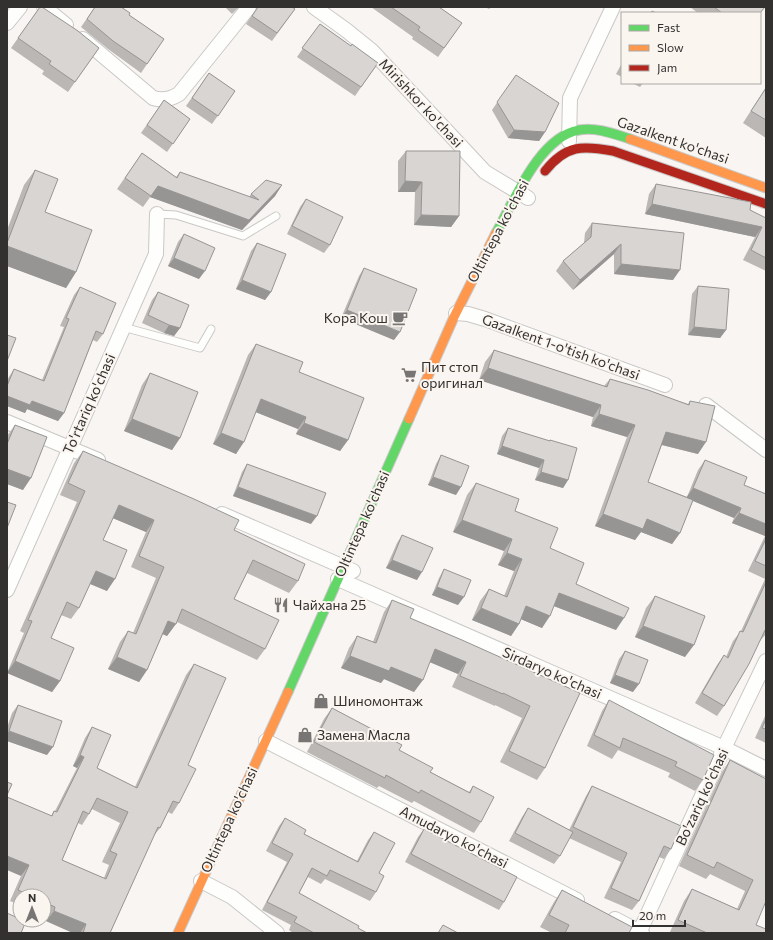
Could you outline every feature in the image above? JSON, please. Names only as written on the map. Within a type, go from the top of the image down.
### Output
[{"type":"main road","name":"Gazalkent ko'chasi","points":[[570,131],[592,129],[615,134],[766,188]]},
{"type":"main road","name":"Oltintepa ko'chasi","points":[[178,933],[209,885],[465,314],[500,225],[526,196],[533,166],[552,144],[570,131]]},
{"type":"main road","points":[[569,149],[589,147],[613,151],[766,204]]},
{"type":"main road","name":"Oltintepa ko'chasi","points":[[541,177],[555,158],[569,149]]},
{"type":"street","points":[[44,7],[153,98],[160,100],[173,98],[179,94],[249,7]]},
{"type":"street","name":"Mirishkor ko'chasi","points":[[314,7],[372,51],[485,172],[526,196]]},
{"type":"street","points":[[569,149],[570,98],[613,7]]},
{"type":"street","points":[[7,23],[16,8]]},
{"type":"street","name":"To'rtariq ko'chasi","points":[[7,590],[156,254],[157,214]]},
{"type":"street","name":"Gazalkent 1-o'tish ko'chasi","points":[[465,314],[485,318],[665,385]]},
{"type":"street","points":[[706,405],[766,450]]},
{"type":"street","points":[[7,422],[114,467]]},
{"type":"street","name":"Sirdaryo ko'chasi","points":[[207,507],[348,575],[766,768]]},
{"type":"street","name":"Bo'zariq ko'chasi","points":[[640,933],[724,748],[766,661]]},
{"type":"street","name":"Amudaryo ko'chasi","points":[[273,744],[590,907]]},
{"type":"street","points":[[209,885],[232,897],[277,933]]},
{"type":"street","points":[[604,914],[640,933]]},
{"type":"lane","points":[[157,214],[176,215],[243,236],[276,216]]},
{"type":"lane","points":[[123,327],[200,348],[211,329]]},
{"type":"building","points":[[40,7],[78,31],[99,48],[75,82],[49,64],[51,61],[18,38]]},
{"type":"building","points":[[95,7],[121,7],[130,13],[129,15],[164,39],[147,64],[113,41],[87,19]]},
{"type":"building","points":[[258,7],[292,7],[295,9],[277,33],[252,16]]},
{"type":"building","points":[[391,7],[439,7],[462,23],[444,48],[418,30],[420,27]]},
{"type":"building","points":[[714,7],[765,7],[761,12],[721,12]]},
{"type":"building","points":[[320,24],[351,46],[352,44],[378,63],[361,87],[302,48]]},
{"type":"building","points":[[209,73],[235,91],[218,116],[192,98]]},
{"type":"building","points":[[516,75],[559,103],[545,132],[514,130],[497,102]]},
{"type":"building","points":[[766,88],[766,120],[751,111]]},
{"type":"building","points":[[164,100],[190,119],[173,144],[147,125]]},
{"type":"building","points":[[406,151],[460,151],[459,216],[421,215],[422,182],[405,181]]},
{"type":"building","points":[[142,153],[177,178],[180,172],[259,200],[251,194],[266,180],[282,185],[249,220],[158,186],[151,196],[125,178]]},
{"type":"building","points":[[35,170],[58,179],[45,212],[92,230],[76,272],[7,246]]},
{"type":"building","points":[[656,184],[751,202],[750,210],[766,218],[766,258],[751,250],[762,227],[652,204]]},
{"type":"building","points":[[306,199],[343,217],[330,245],[292,226]]},
{"type":"building","points":[[592,223],[684,233],[680,270],[621,264],[621,244],[580,280],[563,261],[591,237]]},
{"type":"building","points":[[184,234],[215,248],[205,271],[174,258]]},
{"type":"building","points":[[257,243],[286,254],[271,292],[242,280]]},
{"type":"building","points":[[364,268],[417,289],[400,332],[347,310]]},
{"type":"building","points":[[698,286],[729,289],[726,330],[694,327]]},
{"type":"building","points":[[80,287],[116,303],[103,334],[96,331],[64,413],[32,401],[30,405],[7,396],[7,386],[14,369],[44,381],[69,319],[66,318]]},
{"type":"building","points":[[158,292],[189,305],[180,328],[169,325],[148,315]]},
{"type":"building","points":[[7,335],[16,338],[7,361]]},
{"type":"building","points":[[256,344],[303,362],[299,372],[364,398],[348,440],[304,423],[306,417],[261,399],[244,442],[221,433]]},
{"type":"building","points":[[494,350],[607,387],[610,379],[648,390],[689,405],[690,401],[715,406],[706,442],[666,432],[648,482],[693,500],[680,533],[647,519],[643,529],[603,514],[635,425],[599,414],[601,405],[488,368]]},
{"type":"building","points":[[150,373],[198,392],[180,438],[132,419]]},
{"type":"building","points":[[15,425],[47,437],[31,478],[7,469],[7,444]]},
{"type":"building","points":[[508,428],[577,448],[568,480],[541,472],[544,460],[502,446]]},
{"type":"building","points":[[83,451],[239,520],[234,530],[305,564],[298,581],[253,560],[234,599],[279,620],[265,649],[182,609],[176,624],[168,621],[147,670],[117,657],[128,631],[136,634],[164,567],[139,556],[154,520],[119,505],[103,540],[127,550],[115,579],[96,571],[79,608],[67,602],[51,638],[74,648],[60,681],[15,661],[32,621],[28,620],[85,491],[68,483]]},
{"type":"building","points":[[441,455],[469,466],[461,487],[433,477]]},
{"type":"building","points":[[705,460],[747,477],[744,485],[766,494],[766,524],[739,513],[741,508],[693,488]]},
{"type":"building","points":[[247,464],[326,493],[317,516],[238,487]]},
{"type":"building","points":[[476,483],[519,499],[515,511],[558,528],[550,548],[584,563],[576,584],[629,608],[624,618],[559,593],[550,616],[526,606],[519,624],[481,608],[489,589],[507,597],[522,559],[507,553],[512,539],[462,520]]},
{"type":"building","points":[[7,502],[16,505],[7,528]]},
{"type":"building","points":[[402,535],[433,548],[422,572],[392,560]]},
{"type":"building","points":[[766,539],[766,566],[755,561]]},
{"type":"building","points":[[444,569],[471,580],[464,597],[437,587]]},
{"type":"building","points":[[766,582],[766,631],[765,630],[749,664],[724,706],[702,693],[724,655],[728,658],[740,631],[743,632]]},
{"type":"building","points":[[655,596],[705,616],[694,645],[643,626]]},
{"type":"building","points":[[392,600],[414,609],[410,618],[580,693],[545,768],[509,751],[530,706],[503,693],[460,676],[466,662],[435,649],[423,680],[391,667],[389,671],[350,656],[357,636],[376,643]]},
{"type":"building","points":[[625,651],[648,660],[639,684],[615,675]]},
{"type":"building","points":[[194,664],[226,678],[188,765],[196,769],[179,803],[173,801],[160,828],[158,827],[110,933],[83,933],[86,924],[54,911],[55,907],[52,906],[52,888],[19,888],[29,865],[7,856],[7,797],[52,816],[54,811],[57,812],[84,757],[80,755],[92,727],[111,735],[97,768],[137,788]],"holes":[[[97,798],[128,812],[110,851],[117,854],[106,879],[62,860],[83,811],[89,814]]]},
{"type":"building","points":[[609,700],[714,755],[703,780],[675,766],[677,762],[623,738],[620,748],[594,735]]},
{"type":"building","points":[[18,705],[62,721],[53,747],[9,731]]},
{"type":"building","points":[[332,708],[402,745],[399,750],[433,768],[430,772],[470,793],[473,786],[494,797],[481,822],[421,790],[419,793],[386,775],[385,778],[314,742]]},
{"type":"building","points":[[766,719],[766,729],[762,728]]},
{"type":"building","points":[[730,760],[766,779],[766,901],[756,925],[766,929],[766,933],[707,933],[678,920],[692,889],[739,910],[753,880],[717,862],[714,868],[687,855]]},
{"type":"building","points":[[7,782],[12,784],[7,795]]},
{"type":"building","points":[[592,786],[681,826],[671,849],[664,846],[639,901],[611,888],[627,853],[573,827]]},
{"type":"building","points":[[528,808],[573,832],[560,856],[515,833]]},
{"type":"building","points":[[285,818],[306,830],[304,834],[358,862],[374,832],[395,843],[379,873],[384,876],[376,892],[330,870],[327,876],[312,868],[299,893],[359,926],[358,928],[367,933],[314,933],[294,922],[297,917],[267,902],[293,854],[272,843]]},
{"type":"building","points":[[424,829],[517,877],[504,902],[411,854]]},
{"type":"building","points":[[562,890],[632,927],[629,933],[565,933],[569,925],[549,915]]},
{"type":"building","points":[[7,913],[12,915],[12,928],[23,928],[21,933],[7,933]]},
{"type":"building","points":[[443,925],[458,933],[438,933]]},
{"type":"traffic: fast","points":[[496,233],[529,172],[540,157],[565,135],[579,130],[592,129],[630,139]]},
{"type":"traffic: fast","points":[[288,692],[409,419]]},
{"type":"traffic: slow","points":[[630,139],[766,188]]},
{"type":"traffic: slow","points":[[409,419],[454,317],[496,233]]},
{"type":"traffic: slow","points":[[178,933],[288,692]]},
{"type":"traffic: jam","points":[[545,171],[560,156],[575,149],[602,149],[613,151],[766,204]]},
{"type":"place","name":"Кора Кош","points":[[400,318]]},
{"type":"place","name":"Пит стоп оригинал","points":[[409,375]]},
{"type":"place","name":"Чайхана 25","points":[[281,605]]},
{"type":"place","name":"Шиномонтаж","points":[[321,701]]},
{"type":"place","name":"Замена Маслa","points":[[305,735]]}]
